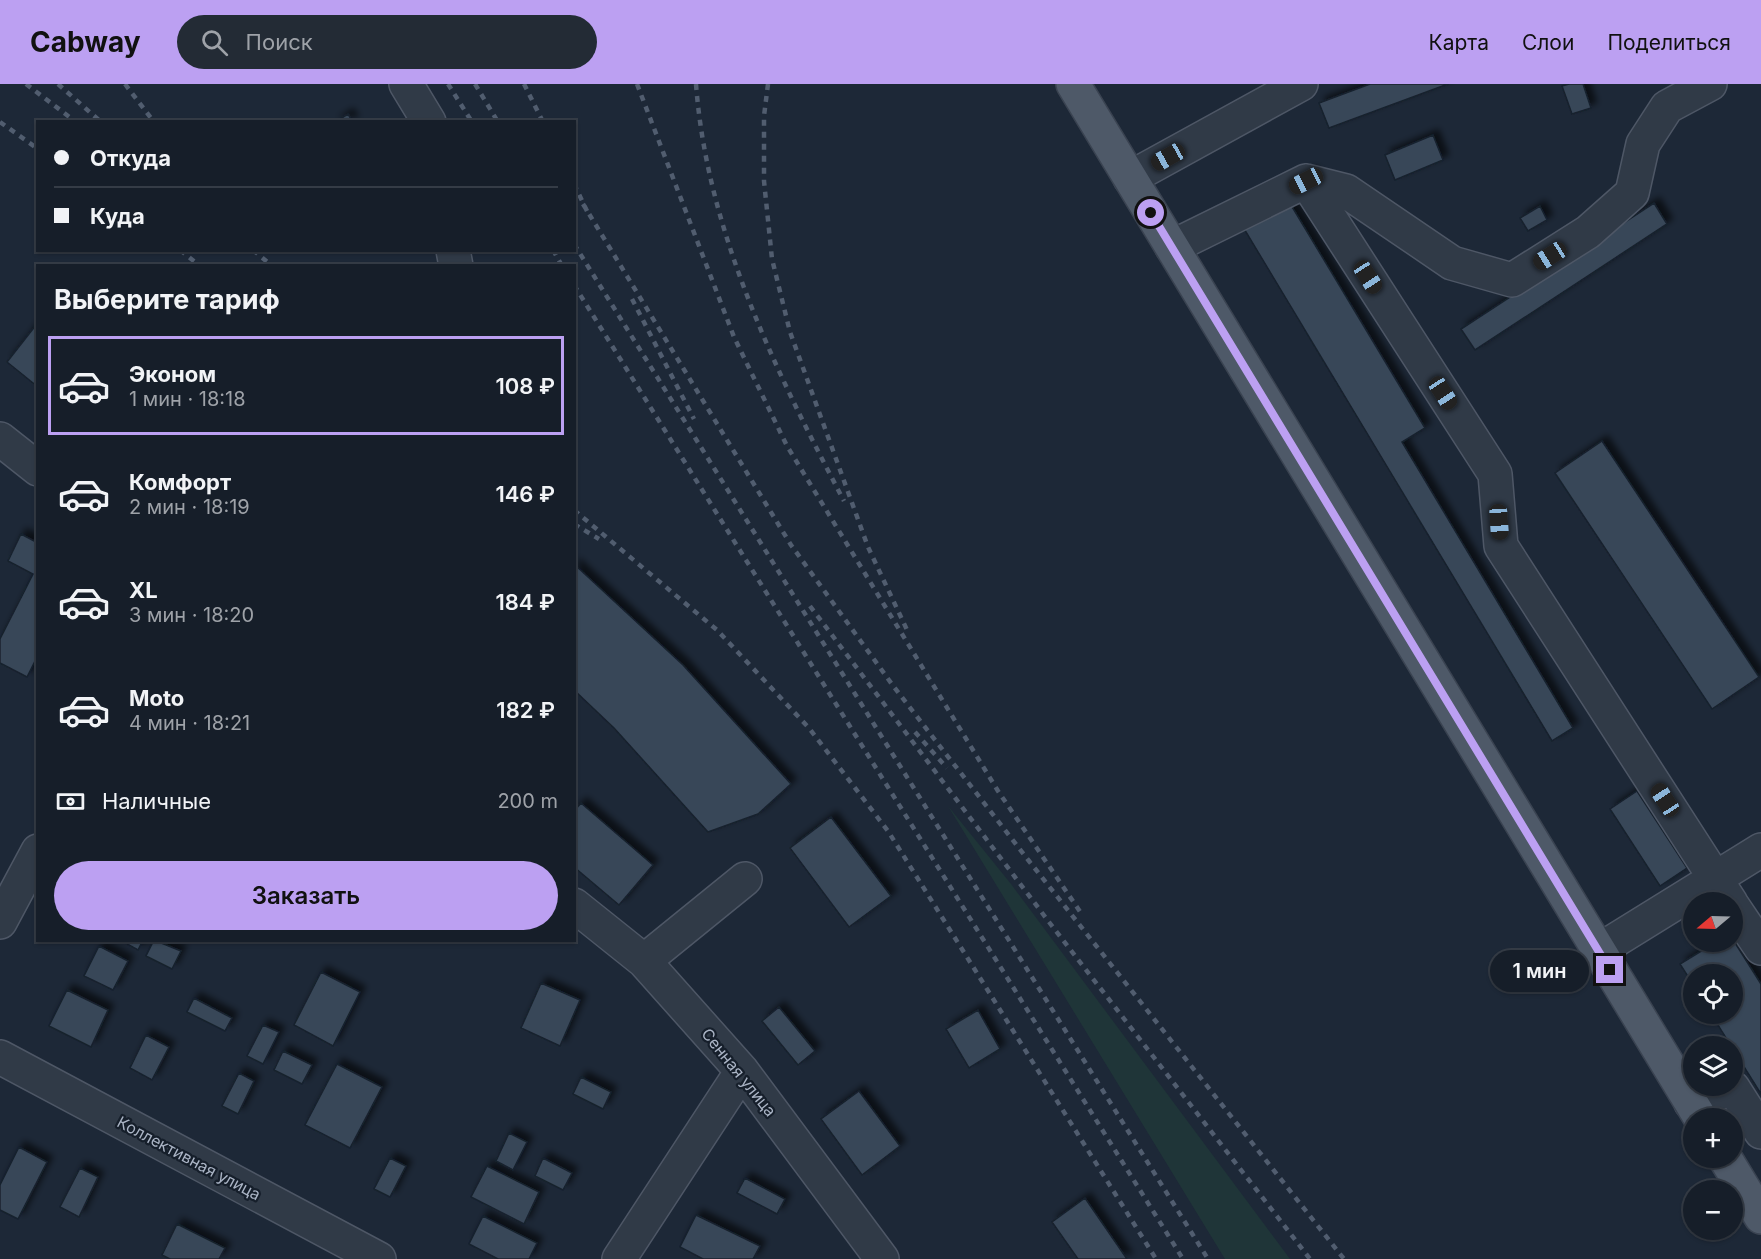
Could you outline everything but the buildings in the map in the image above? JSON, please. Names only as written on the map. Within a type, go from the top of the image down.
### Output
[{"type":"main road","points":[[1076,85],[1130,178],[1694,1108]]},
{"type":"main road","points":[[1731,1168],[1761,1217]]},
{"type":"street","points":[[406,84],[428,120]]},
{"type":"street","points":[[1130,178],[1301,84]]},
{"type":"street","points":[[1172,247],[1306,181],[1346,191],[1452,263],[1512,280],[1588,232],[1632,193],[1643,144],[1668,107],[1710,84]]},
{"type":"street","points":[[1306,181],[1495,474],[1500,546],[1724,892]]},
{"type":"street","points":[[0,438],[36,467]]},
{"type":"street","points":[[1728,892],[1761,850]]},
{"type":"street","points":[[0,922],[36,855]]},
{"type":"street","points":[[644,961],[745,879]]},
{"type":"street","name":"Сенная улица","points":[[576,907],[644,961],[742,1071],[882,1259]]},
{"type":"street","points":[[1598,951],[1683,914]]},
{"type":"street","points":[[1743,921],[1761,948]]},
{"type":"street","name":"Коллективная улица","points":[[0,1057],[379,1259]]},
{"type":"street","points":[[620,1259],[742,1071]]},
{"type":"street","points":[[1701,1108],[1733,1088],[1761,1132]]},
{"type":"green space","points":[[948,806],[1011,884],[1290,1259],[1225,1259]]},
{"type":"railway","points":[[26,84],[73,120]]},
{"type":"railway","points":[[58,84],[99,120]]},
{"type":"railway","points":[[125,84],[152,120]]},
{"type":"railway","points":[[448,84],[471,120]]},
{"type":"railway","points":[[475,84],[497,120]]},
{"type":"railway","points":[[524,84],[542,120]]},
{"type":"railway","points":[[637,84],[734,337],[787,446],[998,791],[1083,916]]},
{"type":"railway","points":[[696,84],[703,139],[714,193],[730,247],[770,351],[844,501]]},
{"type":"railway","points":[[768,84],[764,116],[764,181],[772,259],[790,332],[868,547],[908,632]]},
{"type":"railway","points":[[0,122],[36,148]]},
{"type":"railway","points":[[576,188],[587,211]]},
{"type":"railway","points":[[583,204],[791,545],[894,687],[1344,1259]]},
{"type":"railway","points":[[576,247],[1208,1259]]},
{"type":"railway","points":[[182,252],[198,264]]},
{"type":"railway","points":[[255,252],[270,264]]},
{"type":"railway","points":[[554,252],[561,264]]},
{"type":"railway","points":[[576,288],[1183,1259]]},
{"type":"railway","points":[[632,299],[694,419]]},
{"type":"railway","points":[[576,512],[717,630],[809,728],[888,831],[1156,1259]]},
{"type":"railway","points":[[576,525],[599,539]]},
{"type":"railway","points":[[810,606],[1049,922],[1310,1259]]},
{"type":"railway","points":[[915,732],[947,768]]},
{"type":"route","points":[[1151,213],[1610,970]]}]
